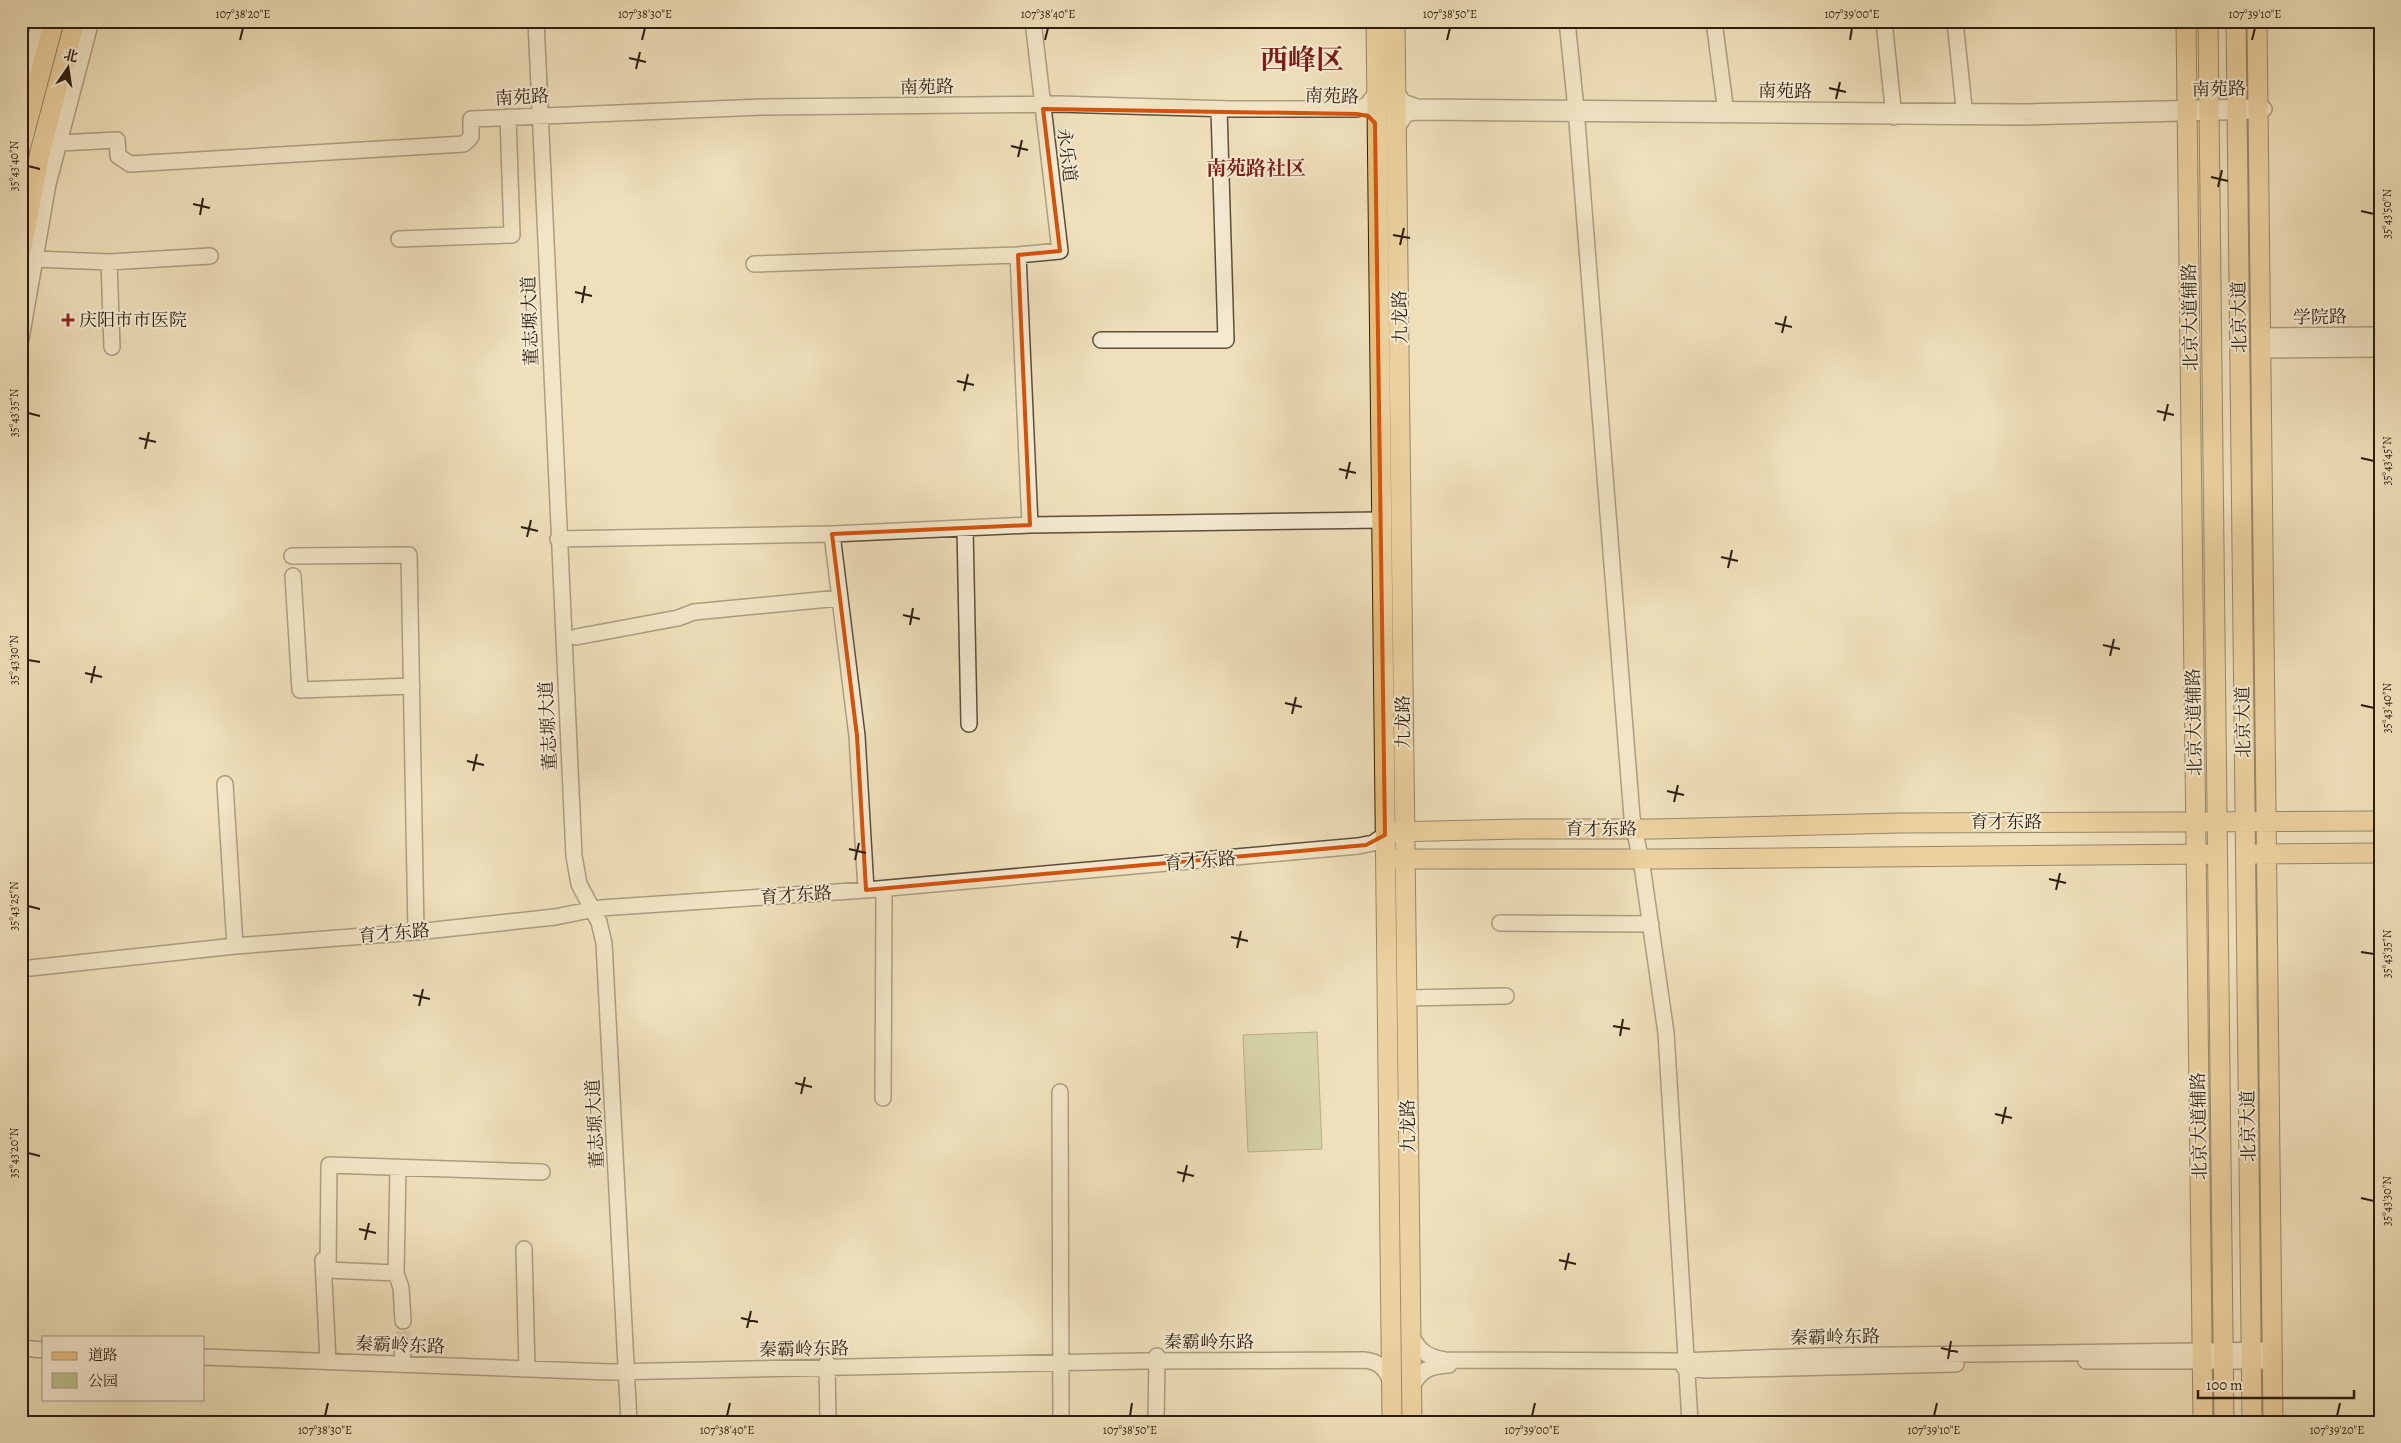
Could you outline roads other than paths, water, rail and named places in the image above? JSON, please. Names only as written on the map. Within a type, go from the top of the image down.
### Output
[{"type":"main road","points":[[21,146],[54,21]]},
{"type":"main road","points":[[28,256],[37,166],[76,21]]},
{"type":"main road","name":"九龙路","points":[[1376,21],[1392,1422]]},
{"type":"main road","name":"九龙路","points":[[1395,21],[1412,1422]]},
{"type":"main road","name":"北京大道辅路","points":[[2186,21],[2203,1422]]},
{"type":"main road","name":"北京大道","points":[[2208,21],[2224,1422]]},
{"type":"main road","name":"北京大道","points":[[2236,21],[2252,1422]]},
{"type":"main road","points":[[2257,21],[2273,1422]]},
{"type":"main road","name":"育才东路","points":[[1385,835],[1404,831],[1635,829],[1900,823],[2380,821]]},
{"type":"main road","name":"育才东路","points":[[1385,857],[1405,860],[2380,853]]},
{"type":"street","points":[[21,92],[40,21]]},
{"type":"street","points":[[21,339],[28,256],[91,21]]},
{"type":"street","name":"董志塬大道","points":[[536,21],[543,117]]},
{"type":"street","name":"董志塬大道","points":[[541,21],[543,117],[561,539],[581,871],[596,912],[608,932],[611,952],[629,1422]]},
{"type":"street","name":"永乐道","points":[[1018,255],[1060,251],[1033,21]]},
{"type":"street","points":[[1567,21],[1635,829],[1651,924],[1666,1033],[1690,1422]]},
{"type":"street","points":[[1714,21],[1726,111]]},
{"type":"street","points":[[1884,21],[1893,114]]},
{"type":"street","points":[[1954,21],[1964,114]]},
{"type":"street","name":"南苑路","points":[[1219,111],[1356,110],[1367,106],[1377,92]]},
{"type":"street","name":"南苑路","points":[[1396,92],[1403,102],[1417,107],[1576,111]]},
{"type":"street","name":"南苑路","points":[[57,147],[117,143],[118,156],[130,164],[464,144],[471,137],[471,121],[543,117],[1042,106],[1363,114],[1372,119],[1377,127]]},
{"type":"street","name":"南苑路","points":[[1396,127],[1406,114],[1416,112],[1726,111],[1964,114],[2258,109]]},
{"type":"street","points":[[1102,340],[1226,340],[1219,111]]},
{"type":"street","points":[[399,239],[512,235],[508,119]]},
{"type":"street","points":[[47,126],[57,147]]},
{"type":"street","points":[[37,166],[57,147]]},
{"type":"street","points":[[754,264],[1018,255],[1030,525]]},
{"type":"street","points":[[28,256],[109,262],[210,256]]},
{"type":"street","points":[[109,262],[112,347]]},
{"type":"street","name":"学院路","points":[[2261,343],[2380,335]]},
{"type":"street","name":"学院路","points":[[2261,343],[2380,349]]},
{"type":"street","points":[[561,539],[832,534],[1030,525],[1382,520]]},
{"type":"street","points":[[965,528],[969,724]]},
{"type":"street","points":[[832,534],[857,736],[866,890]]},
{"type":"street","points":[[292,556],[409,555],[416,932]]},
{"type":"street","points":[[294,576],[300,690],[412,686]]},
{"type":"street","points":[[576,637],[678,618],[694,612],[840,598]]},
{"type":"street","points":[[225,784],[235,946]]},
{"type":"street","name":"育才东路","points":[[21,969],[235,946],[416,932],[596,912],[1358,846],[1373,843],[1385,835]]},
{"type":"street","name":"育才东路","points":[[21,975],[236,952],[416,938],[556,923],[596,912],[884,895],[1359,852],[1373,853],[1385,857]]},
{"type":"street","points":[[883,1098],[884,895]]},
{"type":"street","points":[[1500,923],[1651,924]]},
{"type":"street","points":[[1406,998],[1506,996]]},
{"type":"street","points":[[1060,1092],[1061,1422]]},
{"type":"street","points":[[396,1273],[328,1270],[329,1165],[542,1172]]},
{"type":"street","points":[[398,1167],[396,1273],[402,1288],[403,1321]]},
{"type":"street","points":[[321,1194],[327,1359]]},
{"type":"street","points":[[524,1249],[527,1366]]},
{"type":"street","name":"秦霸岭东路","points":[[205,1357],[327,1359],[402,1356],[527,1366],[628,1369],[1364,1355],[1381,1348],[1391,1332]]},
{"type":"street","name":"秦霸岭东路","points":[[1410,1334],[1418,1349],[1425,1355],[1445,1360],[1685,1364]]},
{"type":"street","points":[[21,1344],[42,1345]]},
{"type":"street","points":[[21,1348],[42,1350]]},
{"type":"street","name":"秦霸岭东路","points":[[205,1353],[327,1359]]},
{"type":"street","name":"秦霸岭东路","points":[[1411,1388],[1420,1373],[1435,1366],[1685,1364],[1828,1356],[2272,1355]]},
{"type":"street","points":[[1156,1422],[1157,1359]]},
{"type":"street","name":"秦霸岭东路","points":[[1157,1359],[1364,1360],[1380,1365],[1390,1377],[1391,1384]]},
{"type":"street","points":[[827,1365],[828,1422]]},
{"type":"street","name":"董志塬大道","points":[[628,1369],[635,1422]]},
{"type":"tunnel","points":[[403,1321],[403,1346]]},
{"type":"place","name":"庆阳市市医院","points":[[68,320]]},
{"type":"district","name":"西峰区","points":[[1302,60]]},
{"type":"district","name":"南苑路社区","points":[[1256,168]]}]
